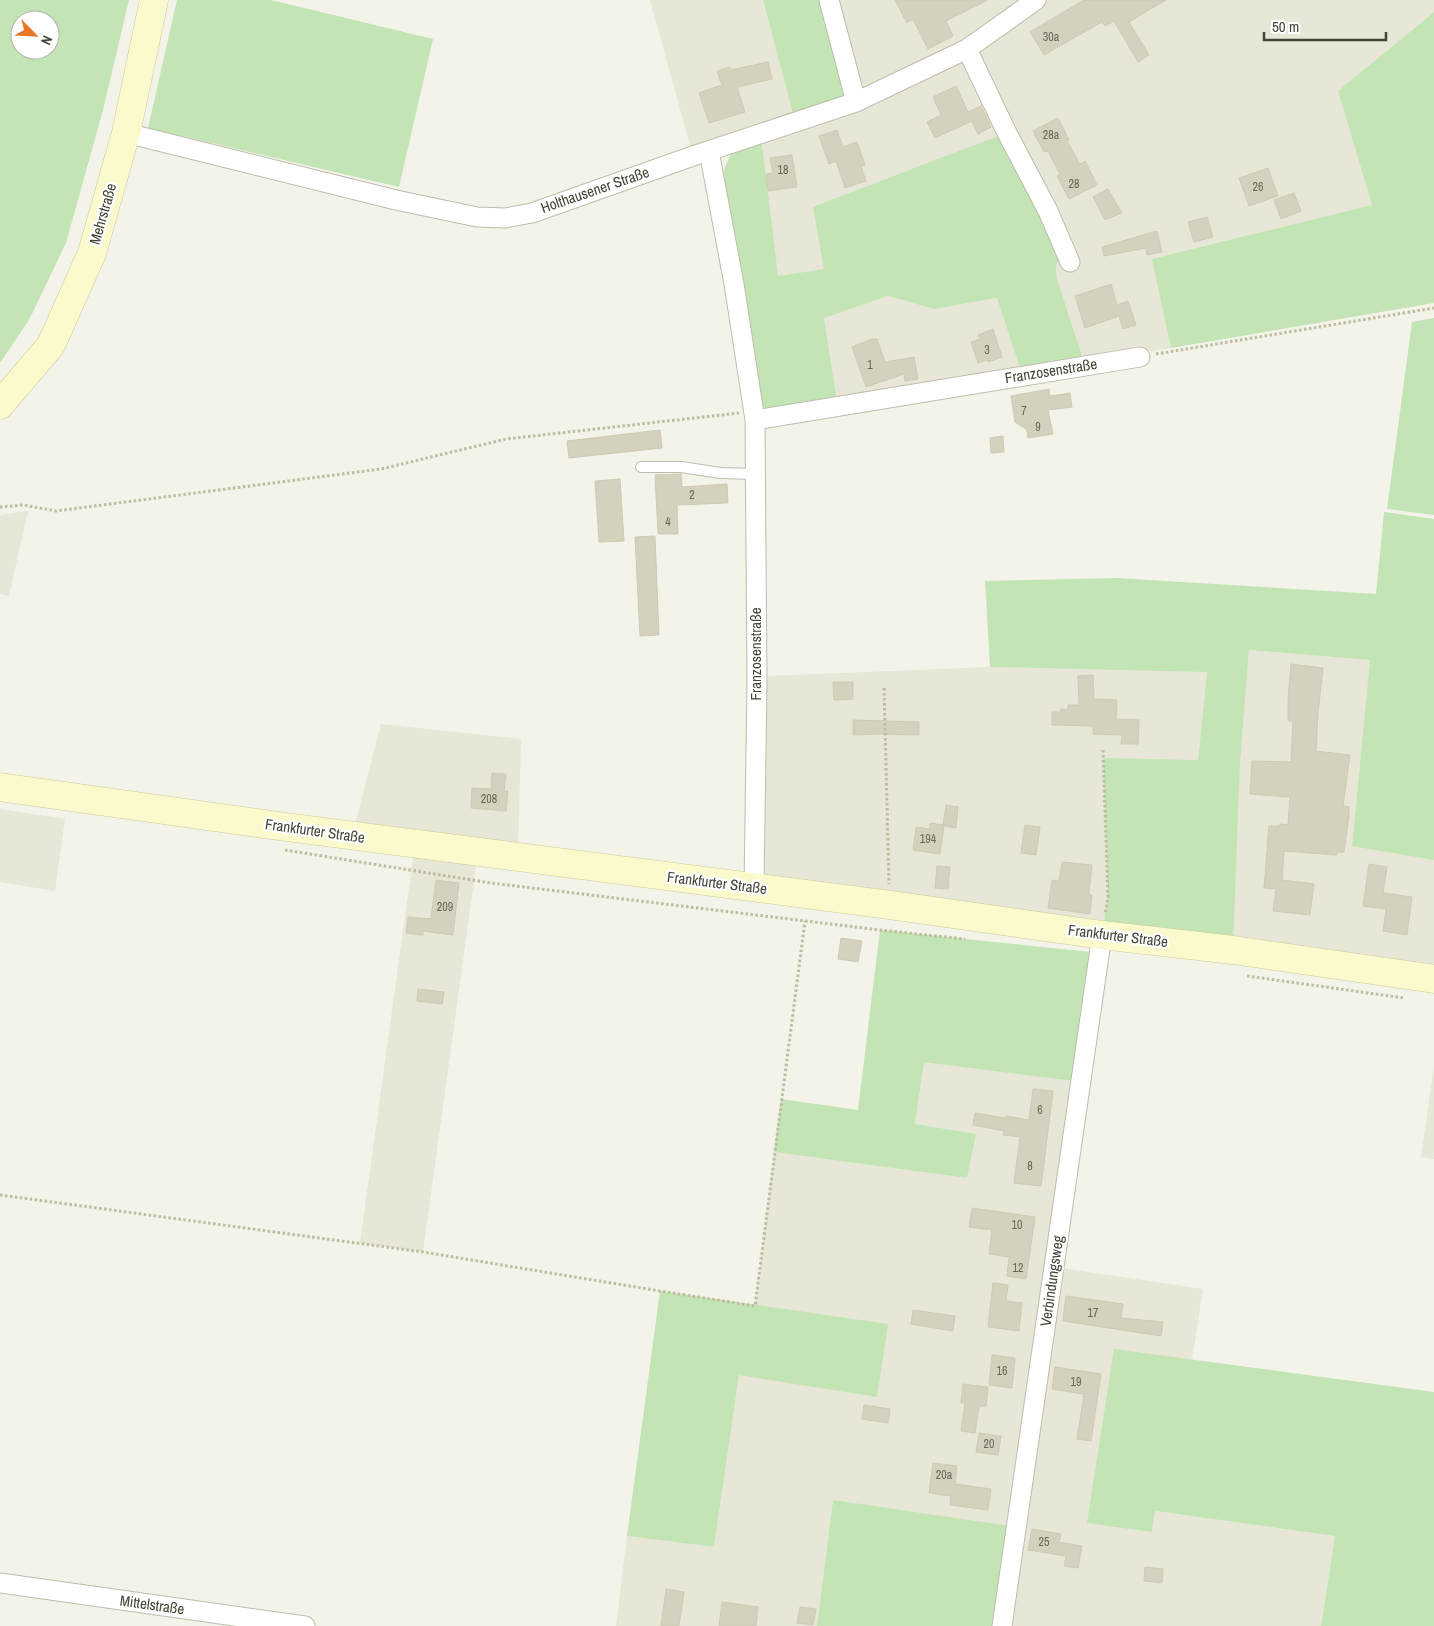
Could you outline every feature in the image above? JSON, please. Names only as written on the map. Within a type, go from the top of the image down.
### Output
[{"type":"main road","name":"Mehrstraße","points":[[0,405],[51,345],[92,253],[126,133],[154,0]]},
{"type":"main road","name":"Frankfurter Straße","points":[[0,787],[286,827],[890,905],[1102,935],[1233,950],[1434,979]]},
{"type":"street","points":[[829,0],[856,102]]},
{"type":"street","name":"Holthausener Straße","points":[[126,133],[396,200],[477,217],[505,218],[532,212],[856,102],[967,49],[1036,0]]},
{"type":"street","points":[[967,49],[1007,133],[1048,211],[1070,262]]},
{"type":"street","name":"Franzosenstraße","points":[[709,151],[734,284],[754,416],[757,680],[754,888]]},
{"type":"street","name":"Franzosenstraße","points":[[754,416],[1140,357]]},
{"type":"street","name":"Verbindungsweg","points":[[1002,1626],[1102,935]]},
{"type":"street","name":"Mittelstraße","points":[[0,1583],[305,1626]]},
{"type":"lane","points":[[641,468],[681,467],[721,473],[755,474]]},
{"type":"path","points":[[1140,357],[1434,308]]},
{"type":"path","points":[[0,507],[23,505],[56,510],[381,469],[506,439],[704,415],[754,416]]},
{"type":"path","points":[[884,688],[890,905]]},
{"type":"path","points":[[1102,935],[1108,897],[1103,750]]},
{"type":"path","points":[[285,850],[491,883],[966,939]]},
{"type":"path","points":[[0,1195],[422,1252],[755,1306],[805,921]]},
{"type":"path","points":[[1243,975],[1405,999]]},
{"type":"shaded area","points":[[650,0],[763,0],[793,114],[847,96],[819,0],[1434,0],[1434,12],[1338,91],[1372,205],[1153,259],[1171,348],[1084,362],[1057,279],[1056,265],[1060,260],[824,270],[777,276],[762,145],[731,154],[693,156]]},
{"type":"shaded area","points":[[888,296],[934,309],[997,298],[1021,371],[837,401],[824,318]]},
{"type":"shaded area","points":[[28,511],[9,596],[0,594],[0,515]]},
{"type":"shaded area","points":[[1249,650],[1370,660],[1352,845],[1434,860],[1434,979],[1233,950],[1240,764]]},
{"type":"shaded area","points":[[990,667],[1207,671],[1198,760],[1103,759],[1108,897],[1102,935],[754,888],[757,681],[766,676]]},
{"type":"shaded area","points":[[381,724],[521,739],[518,857],[478,852],[423,1252],[360,1243],[415,844],[352,836]]},
{"type":"shaded area","points":[[0,809],[65,819],[55,891],[0,882]]},
{"type":"shaded area","points":[[924,1061],[1074,1081],[1055,1267],[1203,1289],[1192,1360],[1114,1350],[1152,1531],[1154,1511],[1335,1536],[1321,1626],[1002,1626],[833,1500],[817,1626],[616,1626],[627,1536],[714,1547],[739,1375],[887,1324],[755,1306],[774,1152],[967,1178],[976,1134],[915,1125]]},
{"type":"shaded area","points":[[1434,1066],[1434,1159],[1421,1157]]},
{"type":"green space","points":[[0,0],[129,0],[103,110],[66,243],[29,320],[0,363]]},
{"type":"green space","points":[[177,0],[271,0],[433,39],[399,187],[148,128]]},
{"type":"green space","points":[[763,0],[819,0],[847,96],[793,114]]},
{"type":"green space","points":[[1434,12],[1434,303],[1171,348],[1152,259],[1372,205],[1338,91]]},
{"type":"green space","points":[[1003,134],[1060,260],[1056,265],[1057,279],[1084,362],[1021,371],[997,298],[934,309],[888,296],[824,318],[837,401],[769,411],[759,403],[723,178],[725,167],[731,154],[762,144],[778,276],[824,269],[813,207]]},
{"type":"green space","points":[[1434,318],[1434,515],[1387,509],[1412,322]]},
{"type":"green space","points":[[1384,512],[1434,519],[1434,860],[1352,846],[1370,660],[1249,650],[1240,764],[1233,950],[1102,935],[1108,897],[1103,758],[1198,760],[1207,672],[990,667],[985,581],[1117,578],[1376,594]]},
{"type":"green space","points":[[880,930],[1100,953],[1074,1081],[924,1062],[915,1124],[976,1134],[967,1178],[774,1152],[781,1099],[858,1110]]},
{"type":"green space","points":[[660,1291],[888,1324],[877,1397],[739,1375],[714,1547],[627,1536]]},
{"type":"green space","points":[[1114,1349],[1434,1392],[1434,1626],[1321,1626],[1335,1536],[1155,1511],[1152,1532],[1087,1523]]},
{"type":"green space","points":[[833,1500],[1017,1527],[1002,1626],[817,1626]]},
{"type":"building","points":[[895,0],[988,0],[946,21],[953,36],[928,49],[913,19],[907,23]]},
{"type":"building","points":[[1084,0],[1166,0],[1129,22],[1149,55],[1138,62],[1114,21],[1105,26],[1102,22],[1044,55],[1030,32]]},
{"type":"building","points":[[768,62],[772,79],[737,87],[745,112],[709,123],[699,93],[722,85],[717,71],[730,67],[731,70]]},
{"type":"building","points":[[956,86],[968,112],[981,106],[991,127],[978,134],[972,121],[935,138],[927,122],[941,115],[933,97]]},
{"type":"building","points":[[1058,118],[1069,140],[1067,141],[1080,164],[1085,161],[1097,185],[1069,199],[1057,176],[1060,174],[1048,151],[1044,152],[1033,131]]},
{"type":"building","points":[[837,130],[843,147],[857,142],[865,165],[861,167],[866,181],[845,188],[836,161],[829,164],[819,136]]},
{"type":"building","points":[[792,155],[797,187],[768,191],[766,174],[773,173],[770,158]]},
{"type":"building","points":[[1268,168],[1278,196],[1249,206],[1239,178]]},
{"type":"building","points":[[1108,189],[1122,213],[1105,220],[1093,197]]},
{"type":"building","points":[[1294,193],[1301,211],[1281,219],[1274,200]]},
{"type":"building","points":[[1207,217],[1213,237],[1194,242],[1188,222]]},
{"type":"building","points":[[1157,231],[1162,252],[1147,255],[1146,248],[1104,256],[1102,247]]},
{"type":"building","points":[[1111,284],[1117,305],[1128,301],[1136,325],[1123,329],[1119,316],[1085,328],[1075,296]]},
{"type":"building","points":[[993,329],[1002,357],[978,363],[971,342],[980,339],[978,335]]},
{"type":"building","points":[[872,339],[877,339],[885,362],[914,357],[918,379],[905,381],[904,374],[866,387],[852,347]]},
{"type":"building","points":[[1049,389],[1050,396],[1070,393],[1072,407],[1048,410],[1053,434],[1028,438],[1027,430],[1015,422],[1011,396]]},
{"type":"building","points":[[660,430],[662,448],[569,458],[567,441]]},
{"type":"building","points":[[1003,436],[1004,452],[991,453],[990,438]]},
{"type":"building","points":[[681,474],[682,487],[727,484],[728,503],[677,505],[678,534],[658,534],[655,475]]},
{"type":"building","points":[[620,479],[624,541],[599,542],[595,481]]},
{"type":"building","points":[[655,536],[659,635],[640,636],[635,537]]},
{"type":"building","points":[[1291,664],[1323,668],[1316,751],[1350,755],[1343,806],[1349,807],[1344,852],[1337,852],[1337,855],[1284,851],[1282,880],[1314,884],[1310,915],[1273,911],[1276,889],[1264,888],[1269,826],[1288,825],[1290,797],[1250,794],[1252,761],[1291,762],[1293,721],[1288,721],[1288,700]]},
{"type":"building","points":[[1093,675],[1094,699],[1117,700],[1116,719],[1139,720],[1138,744],[1121,744],[1122,735],[1093,734],[1093,726],[1052,725],[1052,712],[1061,712],[1061,709],[1068,710],[1068,705],[1079,705],[1078,676]]},
{"type":"building","points":[[833,682],[853,682],[853,699],[834,700]]},
{"type":"building","points":[[853,720],[919,722],[919,735],[853,735]]},
{"type":"building","points":[[492,773],[506,774],[504,791],[508,791],[506,811],[471,808],[472,788],[491,789]]},
{"type":"building","points":[[946,805],[958,807],[956,828],[944,826],[940,854],[913,850],[916,827],[930,829],[930,823],[943,825]]},
{"type":"building","points":[[1025,825],[1040,827],[1036,855],[1021,853]]},
{"type":"building","points":[[1062,862],[1092,865],[1089,894],[1092,895],[1090,914],[1048,908],[1052,880],[1059,881]]},
{"type":"building","points":[[1369,864],[1387,867],[1383,893],[1412,897],[1407,935],[1383,931],[1386,909],[1363,906]]},
{"type":"building","points":[[937,866],[950,867],[948,889],[935,888]]},
{"type":"building","points":[[436,880],[459,883],[453,935],[423,931],[423,935],[406,933],[408,917],[431,919]]},
{"type":"building","points":[[841,938],[862,941],[858,962],[838,959]]},
{"type":"building","points":[[418,989],[444,992],[442,1004],[417,1001]]},
{"type":"building","points":[[1033,1089],[1053,1091],[1041,1186],[1014,1183],[1020,1137],[1003,1135],[1004,1131],[973,1125],[975,1113],[1029,1120]]},
{"type":"building","points":[[972,1208],[1035,1217],[1026,1279],[1007,1276],[1009,1257],[989,1254],[992,1230],[969,1227]]},
{"type":"building","points":[[993,1283],[1008,1285],[1006,1301],[1022,1303],[1019,1331],[988,1327]]},
{"type":"building","points":[[1066,1296],[1123,1304],[1121,1318],[1163,1322],[1161,1336],[1063,1321]]},
{"type":"building","points":[[913,1310],[955,1316],[953,1331],[911,1324]]},
{"type":"building","points":[[992,1355],[1015,1358],[1012,1388],[989,1385]]},
{"type":"building","points":[[1055,1367],[1101,1374],[1091,1441],[1077,1439],[1084,1394],[1052,1389]]},
{"type":"building","points":[[963,1384],[988,1387],[986,1406],[979,1406],[975,1433],[961,1431],[965,1403],[961,1403]]},
{"type":"building","points":[[864,1405],[890,1409],[888,1423],[862,1419]]},
{"type":"building","points":[[979,1433],[1001,1436],[998,1455],[976,1452]]},
{"type":"building","points":[[933,1463],[957,1466],[955,1484],[991,1489],[988,1510],[950,1505],[951,1496],[929,1493]]},
{"type":"building","points":[[1032,1529],[1061,1534],[1059,1542],[1082,1546],[1078,1568],[1064,1566],[1066,1556],[1028,1550]]},
{"type":"building","points":[[1145,1567],[1163,1569],[1162,1583],[1144,1581]]},
{"type":"building","points":[[666,1589],[684,1592],[679,1626],[661,1626]]},
{"type":"building","points":[[722,1602],[758,1607],[756,1626],[719,1626]]},
{"type":"building","points":[[800,1607],[816,1609],[813,1625],[797,1623]]}]
